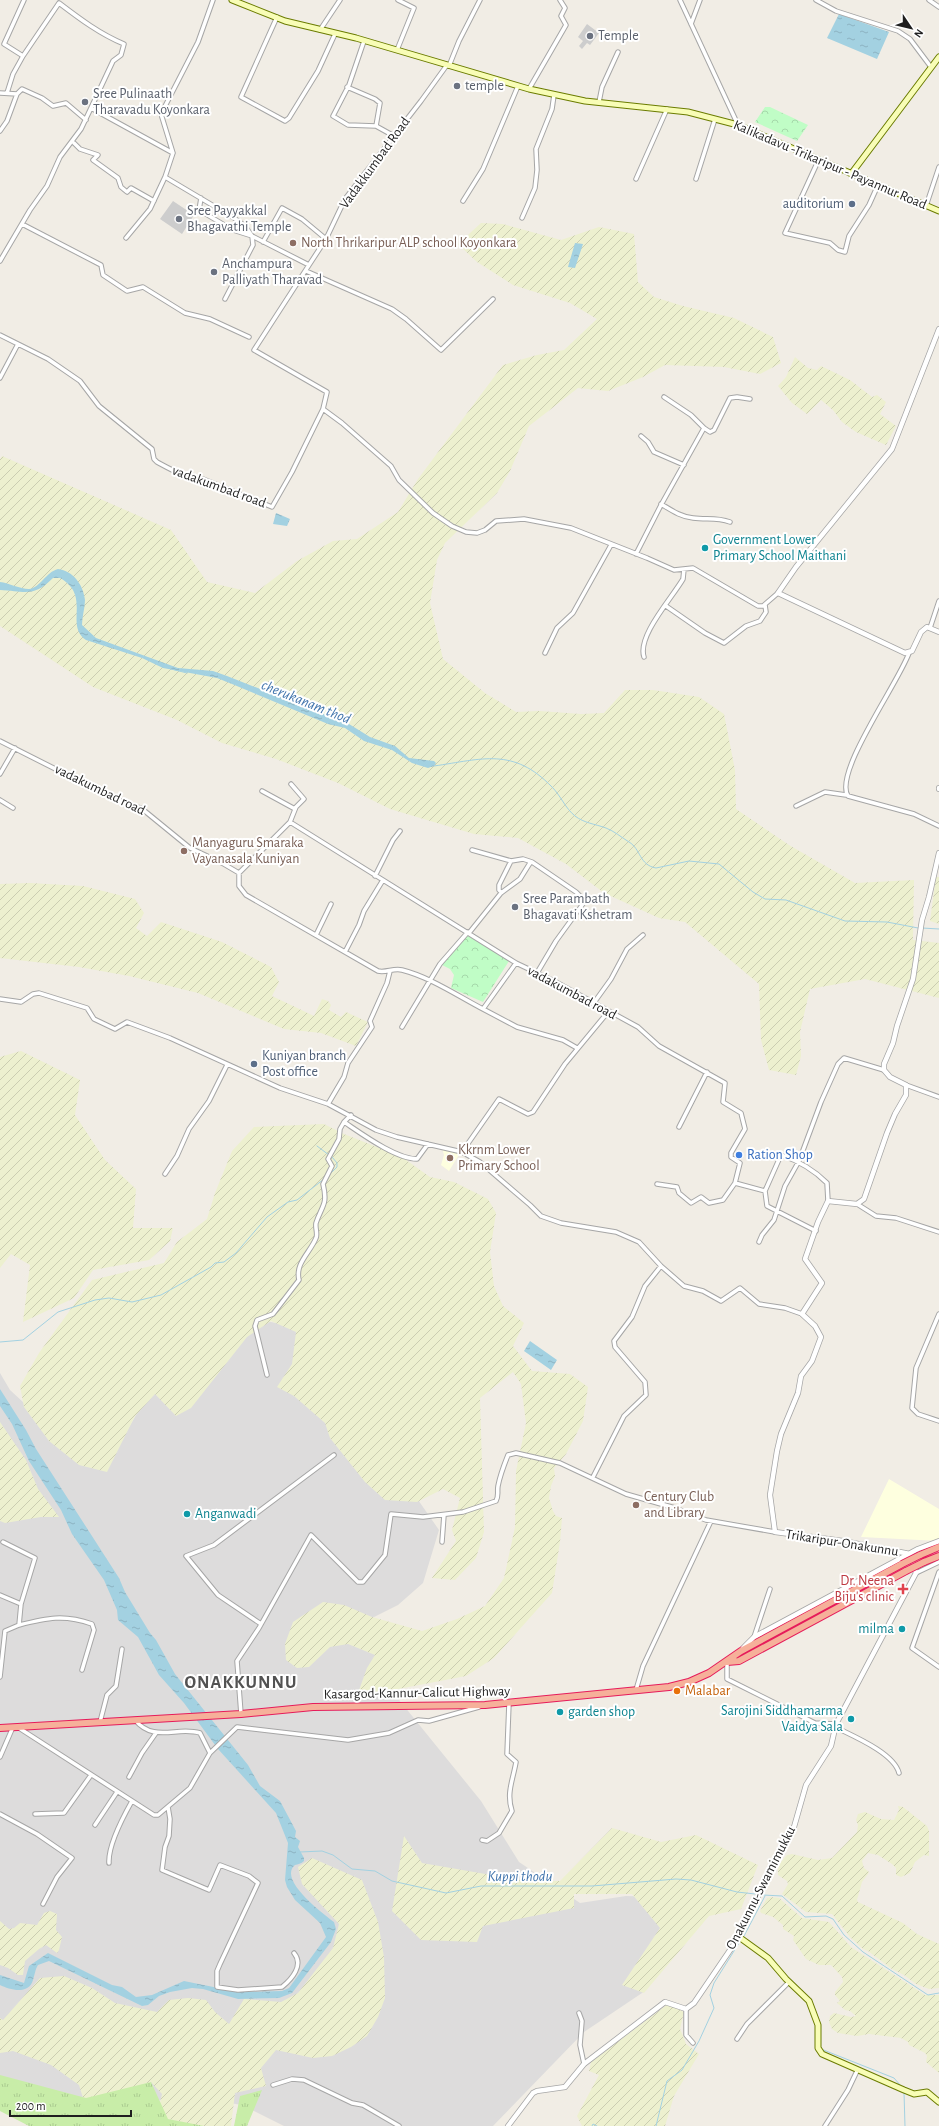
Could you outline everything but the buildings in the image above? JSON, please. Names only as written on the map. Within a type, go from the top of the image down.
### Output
[{"type":"highway","name":"Kasargod-Kannur-Calicut Highway","points":[[135,1720],[241,1714],[314,1706],[485,1705],[670,1687],[689,1682],[727,1662],[741,1651],[902,1564],[939,1547]]},
{"type":"highway","name":"Kasargod-Kannur-Calicut Highway","points":[[727,1662],[739,1661],[906,1571],[939,1556]]},
{"type":"highway","points":[[0,1728],[135,1720]]},
{"type":"main road","name":"Kalikadavu -Trikaripur - Payannur Road","points":[[232,0],[277,18],[397,50],[529,89],[554,95],[599,102],[666,109],[738,125],[939,211]]},
{"type":"main road","points":[[851,174],[939,57]]},
{"type":"main road","points":[[739,1937],[768,1958],[789,1982],[809,2001],[818,2025],[818,2048],[822,2054],[857,2071],[914,2094],[927,2092],[939,2102]]},
{"type":"street","points":[[23,56],[2,44],[24,0]]},
{"type":"street","points":[[126,238],[150,209],[165,177],[173,153],[161,114],[198,42],[213,0]]},
{"type":"street","points":[[320,30],[340,0]]},
{"type":"street","points":[[397,50],[414,8],[398,0]]},
{"type":"street","name":"Vadakkumbad Road","points":[[309,265],[326,239],[345,199],[448,65],[480,0]]},
{"type":"street","points":[[529,89],[566,25],[560,16],[565,8],[560,0]]},
{"type":"street","points":[[680,0],[738,125]]},
{"type":"street","points":[[691,24],[700,0]]},
{"type":"street","points":[[816,0],[836,11],[898,32],[910,39],[931,67]]},
{"type":"street","points":[[929,0],[939,7]]},
{"type":"street","points":[[0,261],[47,186],[60,157],[75,138],[86,120],[90,108],[114,61],[121,55],[124,44],[102,35],[93,26],[59,3],[23,56],[13,74],[7,93]]},
{"type":"street","points":[[277,18],[241,97],[285,121],[290,118],[318,71],[335,34]]},
{"type":"street","points":[[364,41],[347,88],[333,116],[348,125],[376,126],[394,136]]},
{"type":"street","points":[[599,102],[602,87],[618,52]]},
{"type":"street","points":[[463,202],[483,169],[518,86]]},
{"type":"street","points":[[347,88],[375,98],[380,103],[376,126]]},
{"type":"street","points":[[0,131],[7,121],[17,94],[22,89],[42,98],[53,106],[66,103],[86,120]]},
{"type":"street","points":[[0,92],[17,94]]},
{"type":"street","points":[[522,218],[535,188],[537,170],[536,149],[552,109],[554,95]]},
{"type":"street","points":[[90,108],[173,153]]},
{"type":"street","points":[[636,179],[666,109]]},
{"type":"street","points":[[696,179],[715,119]]},
{"type":"street","points":[[74,143],[80,149],[98,155],[93,160],[118,178],[121,187],[127,192],[131,188],[154,201]]},
{"type":"street","points":[[819,159],[785,234],[830,243],[838,250],[845,252],[849,236],[869,205],[878,185]]},
{"type":"street","points":[[926,206],[939,167]]},
{"type":"street","points":[[165,177],[245,226],[252,236],[253,245],[225,299]]},
{"type":"street","points":[[201,198],[199,210],[233,230],[252,236],[309,265]]},
{"type":"street","points":[[263,242],[282,208],[302,219],[326,239]]},
{"type":"street","points":[[22,224],[101,265],[103,275],[127,291],[143,287],[185,313],[210,319],[249,337]]},
{"type":"street","name":"vadakumbad road","points":[[0,335],[48,359],[80,381],[99,406],[152,449],[153,456],[157,462],[182,474],[195,479],[203,479],[272,507],[292,472],[328,396],[326,390],[290,372],[254,350],[309,265]]},
{"type":"street","points":[[306,271],[392,309],[406,318],[441,350],[493,299]]},
{"type":"street","points":[[322,409],[342,423],[391,466],[408,490],[433,513],[452,526],[466,532],[477,533],[485,530],[496,521],[524,519],[571,528],[674,570],[693,568],[758,606],[765,605],[778,593],[796,566],[892,449],[939,330]]},
{"type":"street","points":[[0,378],[18,344]]},
{"type":"street","points":[[664,397],[691,415],[710,432],[714,430],[730,398],[738,397],[750,399]]},
{"type":"street","points":[[636,554],[661,504],[704,428]]},
{"type":"street","points":[[641,436],[648,442],[654,452],[684,465]]},
{"type":"street","points":[[661,504],[684,517],[694,519],[714,517],[730,522]]},
{"type":"street","points":[[545,653],[557,628],[572,613],[611,545]]},
{"type":"street","points":[[644,657],[642,646],[648,632],[683,579],[684,569]]},
{"type":"street","points":[[778,593],[880,642],[905,653],[909,653]]},
{"type":"street","points":[[930,628],[939,601]]},
{"type":"street","points":[[666,606],[705,633],[724,643],[746,626],[760,621],[766,612],[765,605]]},
{"type":"street","points":[[846,794],[847,775],[855,753],[898,678],[909,653],[913,650],[921,632],[927,627],[939,632]]},
{"type":"street","name":"vadakumbad road","points":[[0,741],[103,793],[125,803],[141,808],[190,848],[239,873]]},
{"type":"street","points":[[0,774],[15,748]]},
{"type":"street","points":[[290,784],[304,799],[295,809],[290,822],[239,873],[239,886],[246,895],[378,971],[401,970],[430,982],[517,1027],[563,1040],[577,1048]]},
{"type":"street","points":[[262,791],[295,809]]},
{"type":"street","points":[[796,806],[825,792],[846,794],[862,801],[914,814],[939,826]]},
{"type":"street","points":[[0,800],[13,808]]},
{"type":"street","points":[[290,822],[516,963]]},
{"type":"street","points":[[375,876],[393,840],[400,831]]},
{"type":"street","points":[[472,850],[511,860],[523,859],[532,862],[576,892],[585,901],[556,941],[537,973]]},
{"type":"street","points":[[884,1070],[884,1064],[893,1043],[897,1026],[913,979],[922,920],[939,853]]},
{"type":"street","points":[[501,892],[499,890],[499,885],[511,860]]},
{"type":"street","points":[[402,1027],[440,964],[468,933],[501,892],[516,882],[532,862]]},
{"type":"street","points":[[345,952],[359,925],[364,911],[383,880]]},
{"type":"street","points":[[316,935],[331,904]]},
{"type":"street","points":[[593,1004],[611,979],[627,949],[643,935]]},
{"type":"street","name":"vadakumbad road","points":[[483,1009],[516,963],[638,1027],[659,1046],[725,1083],[723,1102],[741,1113],[745,1129],[730,1155],[740,1163],[736,1183]]},
{"type":"street","points":[[328,1104],[344,1077],[348,1063],[372,1027],[370,1020],[387,983],[390,971]]},
{"type":"street","points":[[0,999],[21,1002],[33,994],[40,993],[87,1008],[94,1019],[115,1029],[127,1022],[170,1038],[280,1088],[328,1104],[351,1115],[376,1130],[462,1152],[480,1162],[530,1204],[541,1216],[561,1223],[616,1232],[639,1242],[661,1266],[684,1286],[703,1291],[721,1301],[740,1288],[759,1304],[785,1308],[802,1314],[822,1283],[805,1259],[828,1201],[827,1183],[814,1171],[798,1161],[781,1155],[765,1191],[767,1206],[816,1231]]},
{"type":"street","points":[[462,1152],[499,1099],[523,1113],[528,1114],[533,1112],[577,1048],[608,1012]]},
{"type":"street","points":[[759,1242],[762,1235],[774,1220],[785,1186],[798,1161],[838,1064],[844,1058],[884,1070],[890,1077],[906,1085],[939,1097]]},
{"type":"street","points":[[165,1174],[177,1156],[189,1130],[209,1101],[227,1065]]},
{"type":"street","points":[[679,1127],[707,1072]]},
{"type":"street","points":[[857,1204],[864,1199],[868,1191],[887,1133],[895,1114],[906,1095],[906,1085]]},
{"type":"street","points":[[267,1375],[255,1326],[257,1320],[273,1314],[299,1280],[297,1273],[299,1267],[317,1237],[316,1224],[324,1207],[325,1194],[323,1184],[332,1166],[328,1159],[339,1139],[340,1129],[351,1115]]},
{"type":"street","points":[[344,1122],[389,1149],[411,1159],[417,1159],[428,1144]]},
{"type":"street","points":[[657,1184],[677,1187],[679,1193],[691,1202],[701,1197],[709,1203],[723,1200],[736,1183],[765,1191]]},
{"type":"street","points":[[828,1201],[857,1204],[876,1216],[896,1218],[939,1232]]},
{"type":"street","points":[[593,1477],[624,1416],[646,1395],[645,1382],[615,1347],[614,1341],[632,1317],[645,1286],[661,1266]]},
{"type":"street","name":"Trikaripur-Onakunnu","points":[[802,1314],[815,1326],[821,1337],[812,1361],[801,1376],[798,1393],[781,1434],[770,1496],[775,1532],[843,1541],[910,1554]]},
{"type":"street","points":[[939,1314],[916,1368],[912,1408],[914,1412],[918,1414],[939,1420]]},
{"type":"street","points":[[241,1714],[237,1661],[261,1624],[311,1535],[358,1582],[363,1582],[385,1555],[391,1514],[423,1517],[444,1515],[463,1512],[496,1501],[499,1497],[498,1488],[502,1469],[508,1455],[516,1453],[560,1464],[593,1477],[626,1494],[675,1508],[711,1521],[775,1532]]},
{"type":"street","points":[[261,1624],[218,1595],[186,1556],[214,1545],[334,1455]]},
{"type":"street","points":[[442,1542],[444,1515]]},
{"type":"street","points":[[636,1690],[643,1666],[711,1521]]},
{"type":"street","points":[[741,1651],[754,1637],[910,1554],[939,1541]]},
{"type":"street","points":[[3,1542],[35,1558],[21,1604],[20,1625]]},
{"type":"street","points":[[910,1554],[916,1573],[939,1562]]},
{"type":"street","points":[[939,1572],[912,1648],[939,1667]]},
{"type":"street","name":"Onakunnu-Swamimukku","points":[[686,2009],[694,2003],[739,1937],[787,1834],[794,1827],[806,1785],[831,1746],[836,1726],[916,1573]]},
{"type":"street","points":[[754,1637],[770,1589]]},
{"type":"street","points":[[0,1596],[21,1604]]},
{"type":"street","points":[[0,1677],[5,1631],[20,1625],[54,1617],[75,1618],[92,1624],[94,1630],[82,1670]]},
{"type":"street","points":[[100,1722],[108,1695],[116,1686],[122,1649]]},
{"type":"street","points":[[727,1662],[727,1679],[815,1723],[836,1726],[864,1741],[886,1756],[898,1767],[899,1773]]},
{"type":"street","points":[[482,1840],[487,1841],[499,1833],[512,1811],[508,1801],[510,1784],[516,1762],[507,1754],[509,1703]]},
{"type":"street","points":[[0,1757],[15,1727],[154,1815],[158,1815],[190,1788],[210,1753],[238,1727],[348,1740],[389,1733],[418,1720],[429,1721],[485,1705]]},
{"type":"street","points":[[135,1720],[142,1728],[156,1733],[191,1730],[200,1733],[210,1753]]},
{"type":"street","points":[[129,1777],[142,1753],[156,1733]]},
{"type":"street","points":[[35,1814],[64,1814],[91,1775]]},
{"type":"street","points":[[95,1825],[117,1792]]},
{"type":"street","points":[[109,1863],[110,1854],[122,1819],[132,1801]]},
{"type":"street","points":[[168,1807],[170,1819],[169,1836],[165,1847],[162,1870],[209,1890],[220,1865],[249,1876],[258,1883],[217,1971],[217,1987],[238,1990],[282,1987],[299,1966],[299,1959],[294,1953]]},
{"type":"street","points":[[0,1814],[37,1834],[72,1858],[57,1877],[43,1904]]},
{"type":"street","points":[[737,2040],[747,2024],[789,1982]]},
{"type":"street","points":[[508,2126],[533,2093],[537,2091],[566,2088],[584,2064],[665,2002],[686,2009],[686,2035],[693,2043]]},
{"type":"street","points":[[579,2013],[582,2021],[580,2045],[584,2064]]},
{"type":"street","points":[[825,2126],[848,2090],[857,2071]]},
{"type":"street","points":[[273,2085],[292,2079],[304,2080],[352,2102],[363,2105],[399,2126]]},
{"type":"shaded area","points":[[587,24],[599,33],[590,45],[587,43],[582,49],[579,46],[583,41],[578,37]]},
{"type":"shaded area","points":[[173,201],[194,215],[182,234],[160,219]]},
{"type":"shaded area","points":[[481,223],[503,224],[561,240],[599,227],[634,234],[638,282],[654,297],[683,306],[734,318],[773,337],[781,363],[760,374],[724,367],[665,365],[643,377],[608,391],[578,388],[529,426],[510,471],[497,493],[445,543],[437,560],[430,603],[443,659],[485,693],[516,712],[539,711],[581,714],[604,713],[625,690],[653,690],[699,697],[724,714],[735,770],[736,809],[789,845],[855,883],[914,880],[913,940],[939,943],[939,998],[865,979],[810,989],[800,1032],[801,1056],[796,1075],[769,1070],[761,1040],[759,984],[685,922],[659,918],[604,893],[566,864],[518,838],[474,834],[390,809],[338,783],[276,759],[222,743],[177,720],[93,687],[0,626],[0,459],[2,456],[171,530],[207,582],[255,593],[297,561],[333,541],[357,539],[398,512],[418,479],[503,365],[537,355],[564,350],[597,319],[570,303],[513,285],[477,262],[458,244]]},
{"type":"shaded area","points":[[795,357],[808,368],[817,370],[821,366],[850,380],[872,397],[877,395],[886,402],[880,414],[896,426],[886,445],[856,432],[842,422],[833,410],[821,400],[807,414],[792,403],[778,386],[786,377]]},
{"type":"shaded area","points":[[936,877],[939,877],[939,924],[930,921]]},
{"type":"shaded area","points":[[30,883],[83,886],[135,899],[144,913],[136,928],[147,936],[161,922],[222,942],[271,967],[279,982],[272,996],[314,1016],[322,999],[328,1001],[331,1005],[329,1010],[341,1017],[346,1012],[368,1022],[356,1046],[321,1033],[284,1029],[198,993],[129,976],[79,967],[0,958],[0,884]]},
{"type":"shaded area","points":[[21,1051],[80,1080],[75,1115],[105,1160],[136,1189],[133,1228],[173,1228],[170,1241],[149,1260],[93,1270],[74,1298],[23,1322],[30,1265],[11,1254],[0,1268],[0,1057]]},
{"type":"shaded area","points":[[324,1124],[344,1134],[402,1157],[430,1177],[454,1182],[488,1199],[496,1213],[490,1252],[494,1286],[503,1306],[524,1323],[513,1346],[532,1371],[570,1374],[588,1387],[583,1421],[566,1454],[554,1468],[555,1476],[551,1486],[549,1498],[556,1516],[562,1518],[552,1593],[494,1658],[466,1676],[388,1691],[358,1693],[367,1668],[375,1655],[348,1644],[330,1647],[309,1667],[297,1668],[286,1660],[285,1644],[293,1622],[323,1602],[344,1605],[372,1617],[422,1631],[457,1619],[485,1606],[504,1578],[515,1527],[516,1471],[526,1423],[521,1384],[513,1372],[480,1398],[484,1532],[476,1558],[455,1580],[432,1578],[456,1541],[452,1530],[460,1498],[443,1489],[417,1502],[385,1500],[365,1482],[330,1438],[325,1423],[294,1396],[277,1387],[292,1364],[296,1332],[271,1321],[247,1337],[191,1408],[176,1416],[155,1394],[135,1416],[107,1472],[79,1465],[49,1441],[24,1407],[20,1386],[39,1353],[92,1280],[164,1263],[177,1242],[207,1219],[215,1193],[232,1151],[254,1127]]},
{"type":"shaded area","name":"Kkrnm Lower Primary School","points":[[442,1148],[460,1153],[449,1171],[441,1165],[444,1155]]},
{"type":"shaded area","points":[[261,1320],[296,1327],[296,1344],[416,1497],[439,1530],[423,1583],[398,1605],[372,1618],[387,1685],[481,1801],[519,1862],[580,1903],[626,1896],[664,1897],[682,1918],[645,1991],[584,2032],[493,2126],[284,2126],[242,2105],[187,2096],[87,2112],[0,2078],[0,1373],[10,1390],[63,1439],[116,1450],[140,1408],[174,1361]]},
{"type":"shaded area","points":[[0,1422],[26,1460],[38,1489],[59,1517],[41,1517],[5,1523],[0,1521]]},
{"type":"shaded area","points":[[889,1479],[939,1509],[939,1541],[861,1537]]},
{"type":"shaded area","points":[[898,1806],[903,1807],[927,1826],[929,1831],[929,1856],[924,1855],[915,1862],[910,1873],[901,1877],[896,1875],[896,1868],[892,1864],[878,1855],[868,1853],[862,1861],[864,1868],[869,1872],[862,1882],[857,1900],[858,1902],[903,1923],[917,1934],[939,1944],[939,1988],[929,1989],[916,1984],[863,1949],[850,1937],[832,1914],[806,1912],[782,1894],[788,1884],[787,1881],[778,1875],[778,1870],[780,1863],[787,1855],[792,1854],[818,1860],[832,1858],[857,1832],[858,1825],[856,1820],[858,1814],[865,1812],[881,1819],[894,1820],[899,1810]]},
{"type":"shaded area","points":[[612,1828],[661,1842],[696,1835],[758,1865],[741,1909],[709,1916],[644,1993],[622,1985],[660,1928],[632,1894],[574,1894],[574,1908],[483,1926],[477,1942],[421,1940],[392,1911],[404,1836],[422,1863],[526,1881],[560,1881]]},
{"type":"shaded area","points":[[312,1858],[362,1880],[378,1922],[384,1957],[385,1998],[378,2017],[367,2036],[351,2047],[332,2056],[313,2058],[276,2050],[261,2068],[266,2086],[235,2093],[231,2126],[198,2126],[168,2119],[158,2112],[162,2094],[151,2082],[142,2093],[119,2101],[83,2098],[79,2085],[51,2065],[13,2051],[0,2053],[0,2018],[3,2020],[40,1978],[64,1976],[92,1988],[115,2003],[157,2012],[169,2000],[188,1998],[206,2000],[215,2012],[229,2024],[244,1999],[281,2002],[298,1993],[333,1948],[339,1924],[302,1884],[298,1867]]},
{"type":"shaded area","points":[[767,1898],[779,1898],[802,1918],[829,1922],[851,1947],[925,1995],[939,1995],[939,2073],[926,2062],[927,2056],[925,2053],[909,2045],[908,2042],[901,2038],[869,2034],[857,2036],[838,2033],[832,2029],[829,2022],[830,2016],[834,2013],[851,2017],[856,2016],[850,2011],[845,2010],[837,2003],[840,2001],[835,1995],[835,1992],[843,1982],[842,1977],[831,1965],[819,1965],[806,1959],[793,1940],[794,1936],[783,1929],[783,1925],[773,1917],[761,1913],[760,1911]]},
{"type":"shaded area","points":[[50,1911],[57,1914],[56,1930],[62,1937],[57,1953],[46,1945],[39,1949],[25,1961],[23,1975],[18,1975],[8,1968],[0,1965],[0,1921],[9,1929],[14,1928],[20,1923],[37,1925],[44,1913]]},
{"type":"shaded area","points":[[668,2004],[684,2012],[680,2029],[686,2044],[699,2054],[674,2096],[665,2126],[582,2126],[577,2116],[599,2075],[589,2071],[591,2062]]},
{"type":"green space","points":[[765,107],[770,107],[808,125],[797,141],[755,122]]},
{"type":"green space","points":[[467,935],[509,961],[483,1002],[451,988],[454,975],[450,969],[442,965]]},
{"type":"green space","points":[[0,2075],[86,2098],[151,2082],[168,2119],[204,2126],[29,2126],[0,2111]]},
{"type":"green space","points":[[262,2090],[247,2126],[234,2126],[240,2096]]},
{"type":"water","points":[[839,14],[889,32],[877,59],[827,38]]},
{"type":"water","points":[[575,243],[583,244],[575,268],[568,267]]},
{"type":"water","points":[[276,513],[290,519],[287,526],[273,524]]},
{"type":"water","points":[[58,569],[73,575],[80,584],[85,600],[82,625],[96,638],[178,668],[213,671],[227,676],[349,724],[370,737],[395,746],[409,758],[434,761],[436,763],[434,766],[428,768],[412,763],[392,750],[364,741],[345,728],[328,724],[217,678],[163,668],[142,658],[86,640],[80,634],[77,627],[76,602],[74,593],[69,585],[60,578],[53,578],[34,591],[22,592],[0,590],[0,582],[26,589],[33,588],[50,573]]},
{"type":"water","points":[[530,1341],[557,1360],[551,1370],[524,1351]]},
{"type":"water","points":[[0,1389],[26,1430],[36,1449],[119,1578],[125,1592],[150,1633],[156,1640],[175,1674],[248,1765],[260,1786],[280,1801],[296,1831],[295,1837],[300,1841],[298,1847],[304,1861],[295,1865],[291,1871],[292,1879],[304,1896],[334,1922],[336,1929],[331,1942],[292,1993],[279,1998],[238,1999],[203,1989],[192,1988],[170,1992],[159,1996],[148,2005],[142,2006],[49,1961],[38,1965],[31,1985],[28,1988],[14,1990],[0,1985],[0,1975],[24,1983],[29,1966],[48,1953],[112,1985],[122,1987],[136,1997],[152,1995],[184,1981],[238,1992],[282,1991],[289,1988],[326,1937],[320,1923],[295,1900],[287,1887],[285,1880],[288,1843],[276,1813],[218,1749],[184,1703],[159,1675],[138,1637],[118,1620],[117,1610],[104,1580],[72,1534],[61,1510],[29,1461],[12,1424],[0,1406]]},
{"type":"waterway","name":"cherukanam thod","points":[[171,669],[187,673]]},
{"type":"waterway","name":"cherukanam thod","points":[[434,766],[483,759],[510,761],[524,766],[538,774],[552,787],[575,816],[586,822],[609,829],[629,842],[633,845],[646,864],[650,866],[656,868],[689,861],[719,864],[753,892],[765,899],[786,900],[845,921],[887,922],[918,928]]},
{"type":"waterway","name":"cherukanam thod","points":[[922,928],[939,929]]},
{"type":"waterway","points":[[317,1146],[329,1155]]},
{"type":"waterway","points":[[331,1173],[337,1167],[337,1163],[332,1157]]},
{"type":"waterway","points":[[0,1342],[23,1340],[58,1312],[95,1300],[109,1298],[132,1302],[161,1295],[211,1267],[215,1263],[224,1262],[236,1253],[267,1217],[288,1202],[297,1200],[324,1179]]},
{"type":"waterway","name":"Kuppi thodu","points":[[300,1852],[322,1851],[333,1855],[352,1869],[375,1871],[392,1881],[446,1893],[481,1886],[592,1886],[676,1879],[691,1880],[737,1892],[755,1894]]},
{"type":"waterway","points":[[763,1895],[782,1896],[805,1917],[826,1916],[833,1919],[844,1935],[863,1952],[928,1995],[939,1993]]},
{"type":"waterway","points":[[744,1936],[765,1896]]},
{"type":"waterway","points":[[656,2126],[667,2081],[682,2070],[699,2041],[714,2008],[710,1995],[714,1983],[739,1943]]},
{"type":"waterway","points":[[821,2049],[894,2078],[901,2086]]},
{"type":"waterway","points":[[904,2092],[905,2126]]},
{"type":"waterway","points":[[592,2126],[593,2124],[597,2126]]},
{"type":"place","name":"Temple","points":[[590,36]]},
{"type":"place","name":"temple","points":[[457,86]]},
{"type":"place","name":"Sree Pulinaath Tharavadu Koyonkara","points":[[85,102]]},
{"type":"place","name":"auditorium","points":[[852,204]]},
{"type":"place","name":"Sree Payyakkal Bhagavathi Temple","points":[[179,219]]},
{"type":"place","name":"North Thrikaripur ALP school Koyonkara","points":[[293,243]]},
{"type":"place","name":"Anchampura Palliyath Tharavad","points":[[214,272]]},
{"type":"place","name":"Government Lower Primary School Maithani","points":[[705,548]]},
{"type":"place","name":"Manyaguru Smaraka Vayanasala Kuniyan","points":[[184,851]]},
{"type":"place","name":"Sree Parambath Bhagavati Kshetram","points":[[515,907]]},
{"type":"place","name":"Kuniyan branch Post office","points":[[254,1064]]},
{"type":"place","name":"Ration Shop","points":[[739,1155]]},
{"type":"place","name":"Kkrnm Lower Primary School","points":[[450,1158]]},
{"type":"place","name":"Century Club and Library","points":[[636,1505]]},
{"type":"place","name":"Anganwadi","points":[[187,1514]]},
{"type":"place","name":"Dr. Neena Biju's clinic","points":[[903,1589]]},
{"type":"place","name":"milma","points":[[902,1629]]},
{"type":"place","name":"Malabar","points":[[677,1691]]},
{"type":"place","name":"garden shop","points":[[560,1712]]},
{"type":"place","name":"Sarojini Siddhamarma Vaidya Sala","points":[[851,1719]]},
{"type":"district","name":"ONAKKUNNU","points":[[241,1683]]}]
